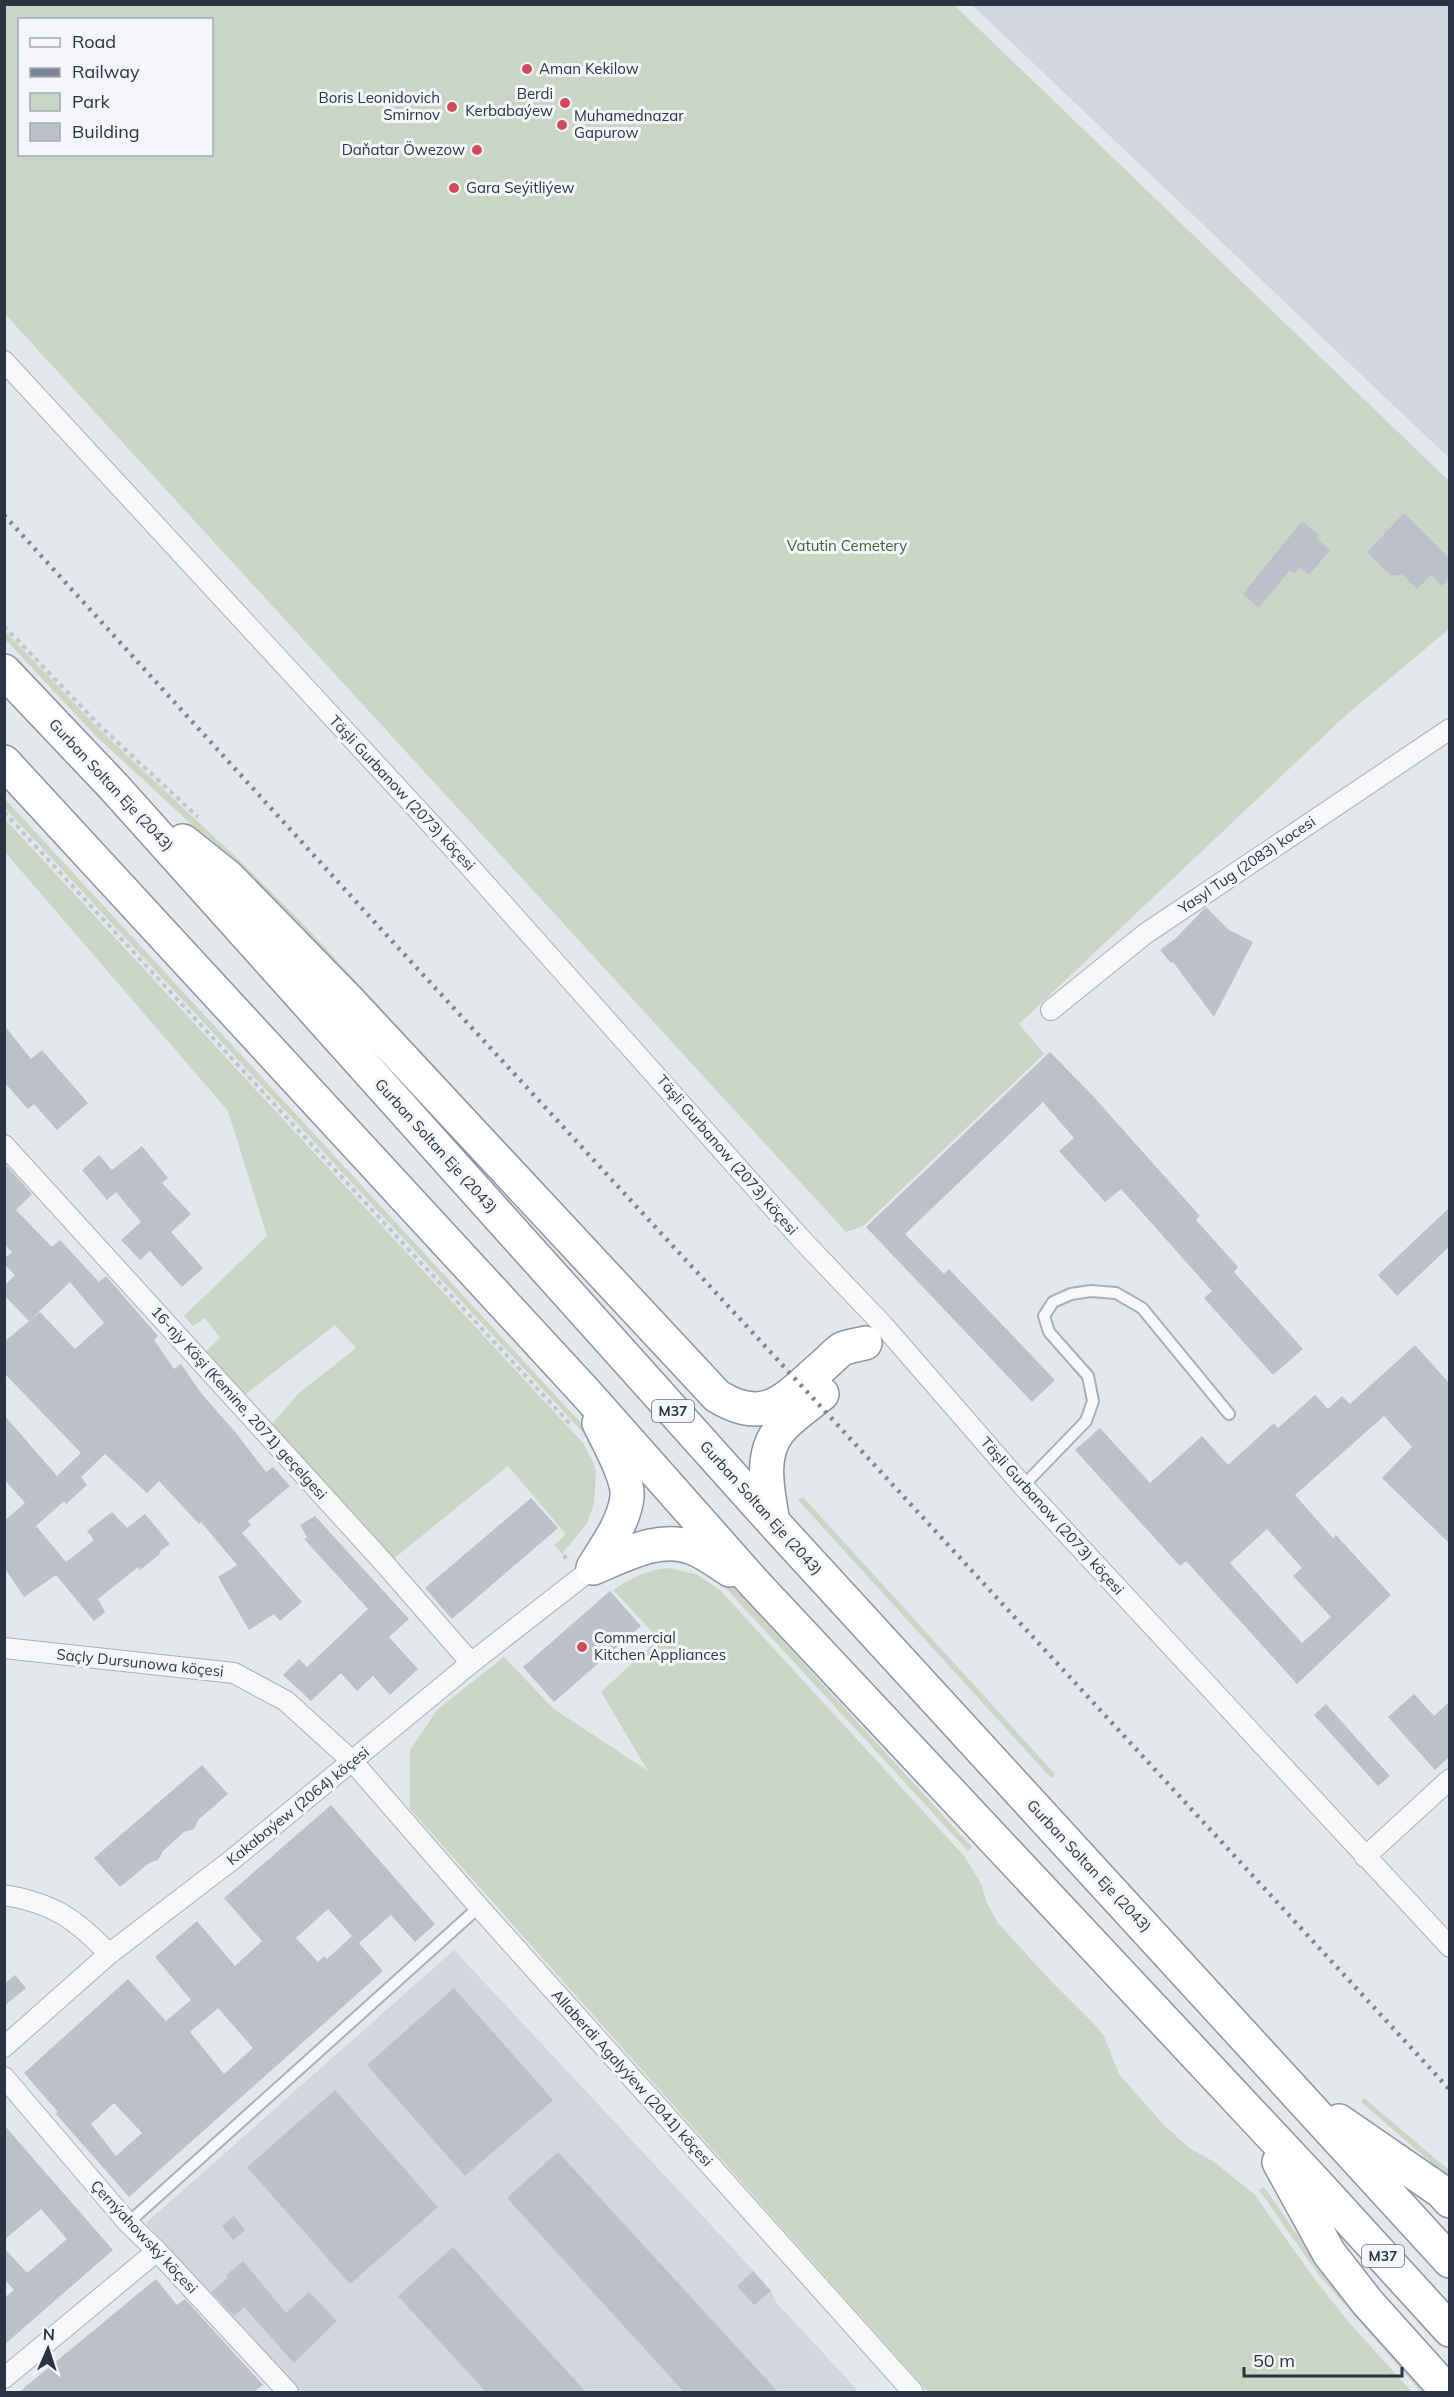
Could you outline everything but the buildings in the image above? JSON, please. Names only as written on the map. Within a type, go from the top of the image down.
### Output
[{"type":"highway","name":"Gurban Soltan Eje (2043)","points":[[4,671],[114,787],[773,1522],[1449,2260]]},
{"type":"highway","name":"M37","points":[[4,762],[585,1392],[756,1585],[1258,2123],[1316,2182],[1449,2330]]},
{"type":"highway","points":[[114,787],[228,877],[348,1000],[717,1395],[732,1405],[750,1410],[766,1409],[784,1399],[842,1350],[874,1334]]},
{"type":"highway","points":[[773,1522],[767,1482],[768,1452],[779,1431],[856,1365],[874,1334]]},
{"type":"highway","points":[[577,1559],[622,1519],[627,1495],[620,1470],[585,1392]]},
{"type":"highway","points":[[577,1559],[671,1543],[694,1548],[756,1585]]},
{"type":"highway","points":[[1297,2093],[1372,2142],[1442,2192],[1449,2200]]},
{"type":"highway","points":[[1258,2123],[1329,2253],[1368,2303],[1448,2392]]},
{"type":"street","name":"Täşli Gurbanow (2073) köçesi","points":[[4,361],[454,849],[802,1241],[874,1334],[1023,1486],[1449,1947]]},
{"type":"street","name":"Yasyl Tug (2083) kocesi","points":[[1051,1010],[1145,934],[1449,729]]},
{"type":"street","name":"16-njy Köşi (Kemine, 2071) geçelgesi","points":[[4,1144],[385,1564],[471,1663]]},
{"type":"street","name":"Kakabaýew (2064) köçesi","points":[[4,2047],[109,1954],[233,1859],[471,1663],[577,1559]]},
{"type":"street","name":"Saçly Dursunowa köçesi","points":[[4,1648],[234,1673],[286,1701],[353,1761]]},
{"type":"street","name":"Allaberdi Agalyýew (2041) köçesi","points":[[353,1761],[479,1907],[914,2392]]},
{"type":"street","points":[[1365,1857],[1449,1779]]},
{"type":"street","points":[[4,1895],[63,1913],[86,1930],[109,1954]]},
{"type":"street","name":"Çernýahowský köçesi","points":[[4,2077],[128,2223],[158,2251],[288,2392]]},
{"type":"street","points":[[4,2378],[158,2251]]},
{"type":"lane","points":[[1023,1486],[1086,1421],[1093,1401],[1088,1376],[1049,1332],[1044,1316],[1053,1302],[1071,1294],[1091,1291],[1116,1293],[1142,1308],[1229,1414]]},
{"type":"lane","points":[[128,2223],[479,1907]]},
{"type":"path","points":[[4,812],[579,1433]]},
{"type":"shaded area","points":[[972,5],[1449,5],[1449,458]]},
{"type":"shaded area","points":[[454,1950],[753,2270],[771,2291],[776,2302],[859,2392],[301,2392],[146,2223]]},
{"type":"green space","name":"Vatutin Cemetery","points":[[5,5],[954,5],[1449,481],[1449,629],[1345,716],[1019,1024],[1044,1054],[863,1226],[846,1232],[5,314]]},
{"type":"green space","points":[[4,630],[100,730],[240,861],[305,926],[716,1370],[713,1373],[235,865],[95,735],[5,639]]},
{"type":"green space","points":[[5,799],[592,1435],[588,1438],[5,808]]},
{"type":"green space","points":[[4,818],[583,1443],[596,1472],[594,1504],[587,1523],[562,1554],[554,1545],[566,1534],[508,1466],[392,1560],[271,1425],[299,1393],[356,1348],[335,1325],[243,1396],[205,1352],[220,1338],[205,1318],[193,1326],[184,1316],[267,1236],[228,1111],[5,852]]},
{"type":"green space","points":[[803,1497],[1055,1774],[1051,1778],[798,1500]]},
{"type":"green space","points":[[668,1568],[696,1574],[721,1591],[965,1857],[981,1884],[987,1903],[998,1923],[1104,2036],[1119,2074],[1163,2124],[1189,2148],[1214,2162],[1254,2194],[1346,2319],[1412,2392],[928,2392],[410,1809],[410,1750],[437,1710],[504,1657],[554,1709],[648,1771],[601,1692],[659,1639],[613,1590],[639,1575]]},
{"type":"green space","points":[[720,1582],[729,1582],[972,1847],[968,1851]]},
{"type":"green space","points":[[1364,2098],[1449,2170],[1449,2178],[1361,2102]]},
{"type":"green space","points":[[1264,2187],[1322,2270],[1428,2392],[1421,2392],[1318,2274],[1259,2190]]},
{"type":"railway","points":[[4,515],[380,928],[1450,2090]]},
{"type":"place","name":"Aman Kekilow","points":[[527,69]]},
{"type":"place","name":"Berdi Kerbabaýew","points":[[565,103]]},
{"type":"place","name":"Boris Leonidovich Smirnov","points":[[452,107]]},
{"type":"place","name":"Muhamednazar Gapurow","points":[[562,125]]},
{"type":"place","name":"Daňatar Öwezow","points":[[477,150]]},
{"type":"place","name":"Gara Seýitliýew","points":[[454,188]]},
{"type":"place","name":"Commercial Kitchen Appliances","points":[[582,1647]]}]
